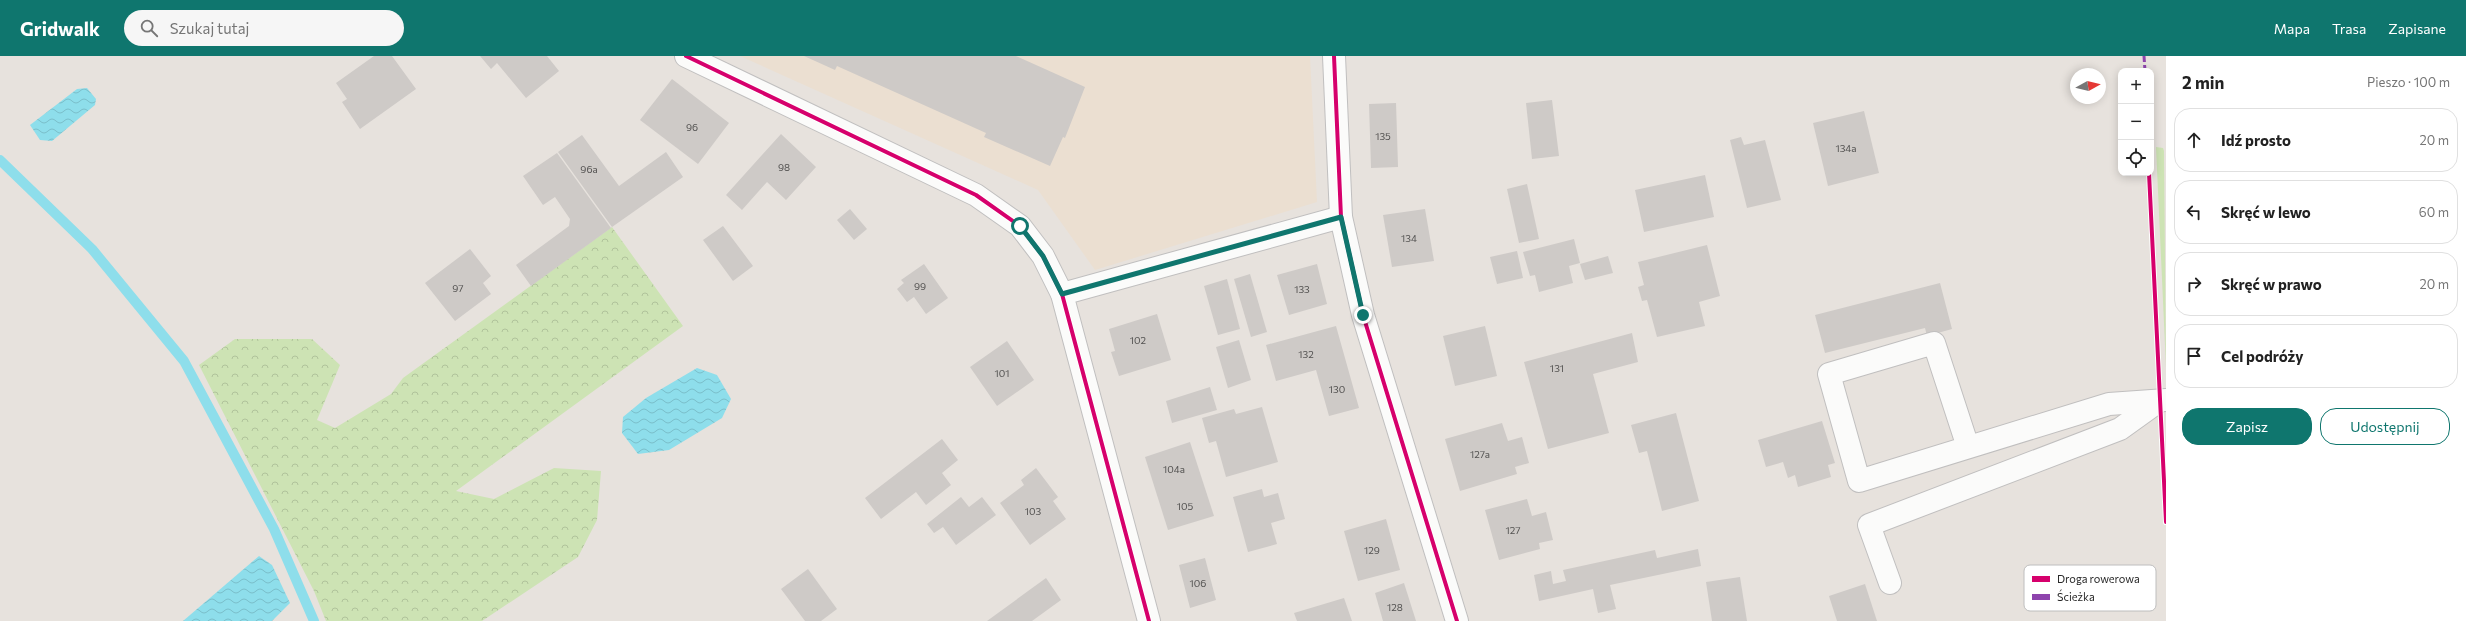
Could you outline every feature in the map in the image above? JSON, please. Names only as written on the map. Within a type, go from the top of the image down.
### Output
[{"type":"street","points":[[686,56],[976,195],[1020,226],[1043,256],[1062,294],[1149,621]]},
{"type":"street","points":[[1334,56],[1341,217],[1363,315],[1457,621]]},
{"type":"street","points":[[1062,294],[1341,217]]},
{"type":"street","points":[[1968,447],[1934,343],[1829,374],[1859,481],[2109,404],[2163,401]]},
{"type":"street","points":[[1890,583],[1869,525],[2120,428],[2163,401]]},
{"type":"shaded area","points":[[740,56],[1310,56],[1317,202],[1095,270],[1038,190]]},
{"type":"green space","points":[[2156,147],[2163,148],[2164,151],[2166,367]]},
{"type":"green space","points":[[612,227],[683,326],[456,491],[494,499],[554,468],[601,471],[597,520],[578,557],[482,621],[326,621],[314,591],[199,365],[235,339],[312,339],[340,365],[317,420],[335,428],[391,394],[403,378]]},
{"type":"water","points":[[87,88],[96,99],[95,105],[52,141],[40,140],[30,125],[77,89]]},
{"type":"water","points":[[697,368],[717,375],[731,399],[722,418],[669,450],[638,454],[622,433],[623,417],[646,398]]},
{"type":"water","points":[[259,556],[272,565],[290,603],[272,621],[183,621]]},
{"type":"building","points":[[374,56],[392,56],[416,89],[360,129],[342,102],[347,99],[336,83]]},
{"type":"building","points":[[480,56],[547,56],[559,71],[526,98],[497,63],[491,69]]},
{"type":"building","points":[[804,56],[1016,56],[1085,87],[1065,138],[1063,137],[1050,166],[984,137],[986,133],[837,66],[835,70]]},
{"type":"building","points":[[672,79],[729,123],[698,164],[640,120]]},
{"type":"building","points":[[1552,100],[1559,156],[1532,159],[1526,103]]},
{"type":"building","points":[[1396,103],[1398,167],[1371,168],[1369,104]]},
{"type":"building","points":[[1864,111],[1879,173],[1828,186],[1813,123]]},
{"type":"building","points":[[781,134],[816,167],[786,200],[767,182],[742,210],[726,195]]},
{"type":"building","points":[[582,135],[619,186],[666,152],[683,177],[612,227],[558,152]]},
{"type":"building","points":[[1741,137],[1744,145],[1765,140],[1781,200],[1747,208],[1730,140]]},
{"type":"building","points":[[557,153],[611,228],[531,286],[516,265],[569,226],[570,219],[555,197],[543,205],[523,176]]},
{"type":"building","points":[[1705,175],[1714,217],[1644,232],[1635,190]]},
{"type":"building","points":[[1527,184],[1539,239],[1519,243],[1507,189]]},
{"type":"building","points":[[850,209],[867,229],[854,240],[837,220]]},
{"type":"building","points":[[1425,209],[1434,261],[1392,267],[1383,215]]},
{"type":"building","points":[[723,226],[753,266],[733,281],[703,240]]},
{"type":"building","points":[[1574,239],[1580,263],[1569,266],[1573,283],[1539,292],[1535,275],[1530,276],[1523,252]]},
{"type":"building","points":[[1707,245],[1720,296],[1699,302],[1705,326],[1657,337],[1647,300],[1642,301],[1638,287],[1644,285],[1638,262]]},
{"type":"building","points":[[470,249],[491,276],[483,283],[491,294],[455,321],[425,283]]},
{"type":"building","points":[[1517,251],[1523,278],[1497,284],[1490,257]]},
{"type":"building","points":[[1608,256],[1613,273],[1585,280],[1580,264]]},
{"type":"building","points":[[924,264],[948,298],[926,314],[914,297],[907,302],[897,289],[904,283],[901,280]]},
{"type":"building","points":[[1317,264],[1327,304],[1289,315],[1277,275]]},
{"type":"building","points":[[1250,274],[1267,332],[1251,337],[1234,279]]},
{"type":"building","points":[[1227,279],[1240,329],[1218,335],[1204,286]]},
{"type":"building","points":[[1940,283],[1952,329],[1927,336],[1925,328],[1825,353],[1815,315]]},
{"type":"building","points":[[1157,314],[1171,360],[1119,376],[1111,352],[1115,351],[1109,329]]},
{"type":"building","points":[[1336,326],[1359,408],[1329,416],[1316,370],[1276,381],[1266,345]]},
{"type":"building","points":[[1485,326],[1497,376],[1455,386],[1443,336]]},
{"type":"building","points":[[1632,333],[1638,362],[1593,374],[1609,433],[1548,449],[1524,362]]},
{"type":"building","points":[[1239,340],[1251,380],[1228,388],[1216,347]]},
{"type":"building","points":[[1007,341],[1034,380],[997,406],[970,367]]},
{"type":"building","points":[[1210,387],[1217,410],[1172,423],[1166,401]]},
{"type":"building","points":[[1262,407],[1278,462],[1226,477],[1216,441],[1209,443],[1202,418],[1234,409],[1236,414]]},
{"type":"building","points":[[1676,413],[1699,501],[1662,511],[1647,451],[1639,453],[1631,425]]},
{"type":"building","points":[[1822,421],[1835,463],[1828,465],[1831,477],[1798,487],[1795,475],[1788,478],[1783,462],[1766,467],[1758,440]]},
{"type":"building","points":[[1502,423],[1508,441],[1522,437],[1529,463],[1515,467],[1517,474],[1460,491],[1445,439]]},
{"type":"building","points":[[942,439],[958,460],[942,473],[951,485],[926,505],[916,492],[881,519],[865,498]]},
{"type":"building","points":[[1190,442],[1214,516],[1168,530],[1145,457]]},
{"type":"building","points":[[1036,468],[1058,497],[1053,501],[1066,519],[1030,545],[1000,503],[1024,485],[1021,480]]},
{"type":"building","points":[[1262,489],[1264,497],[1278,493],[1285,519],[1271,523],[1277,544],[1248,552],[1233,497]]},
{"type":"building","points":[[961,497],[969,507],[982,497],[996,515],[956,545],[943,527],[934,533],[927,524]]},
{"type":"building","points":[[1527,499],[1532,516],[1546,512],[1553,540],[1539,543],[1540,549],[1499,560],[1485,510]]},
{"type":"building","points":[[1386,519],[1400,570],[1358,581],[1344,531]]},
{"type":"building","points":[[1698,549],[1701,566],[1610,585],[1616,609],[1598,613],[1593,589],[1539,601],[1534,575],[1551,571],[1553,584],[1566,581],[1563,570],[1655,550],[1657,558]]},
{"type":"building","points":[[1205,558],[1216,600],[1190,608],[1179,565]]},
{"type":"building","points":[[808,569],[837,609],[821,621],[805,621],[781,589]]},
{"type":"building","points":[[1740,577],[1747,621],[1712,621],[1706,582]]},
{"type":"building","points":[[1046,578],[1061,600],[1032,621],[987,621]]},
{"type":"building","points":[[1404,583],[1416,621],[1383,621],[1375,593]]},
{"type":"building","points":[[1865,584],[1877,621],[1837,621],[1829,596]]},
{"type":"building","points":[[1344,598],[1352,621],[1297,621],[1294,613]]},
{"type":"waterway","points":[[0,160],[92,249],[184,361],[274,529],[314,621]]},
{"type":"marked path","points":[[2144,56],[2145,68]]},
{"type":"cycle path","points":[[686,56],[976,195],[1020,226],[1043,256],[1062,294],[1149,621]]},
{"type":"cycle path","points":[[1334,56],[1341,217],[1363,315],[1457,621]]},
{"type":"cycle path","points":[[2149,176],[2166,522]]},
{"type":"route","points":[[1020,226],[1043,256],[1062,294],[1341,217],[1363,315]]}]
